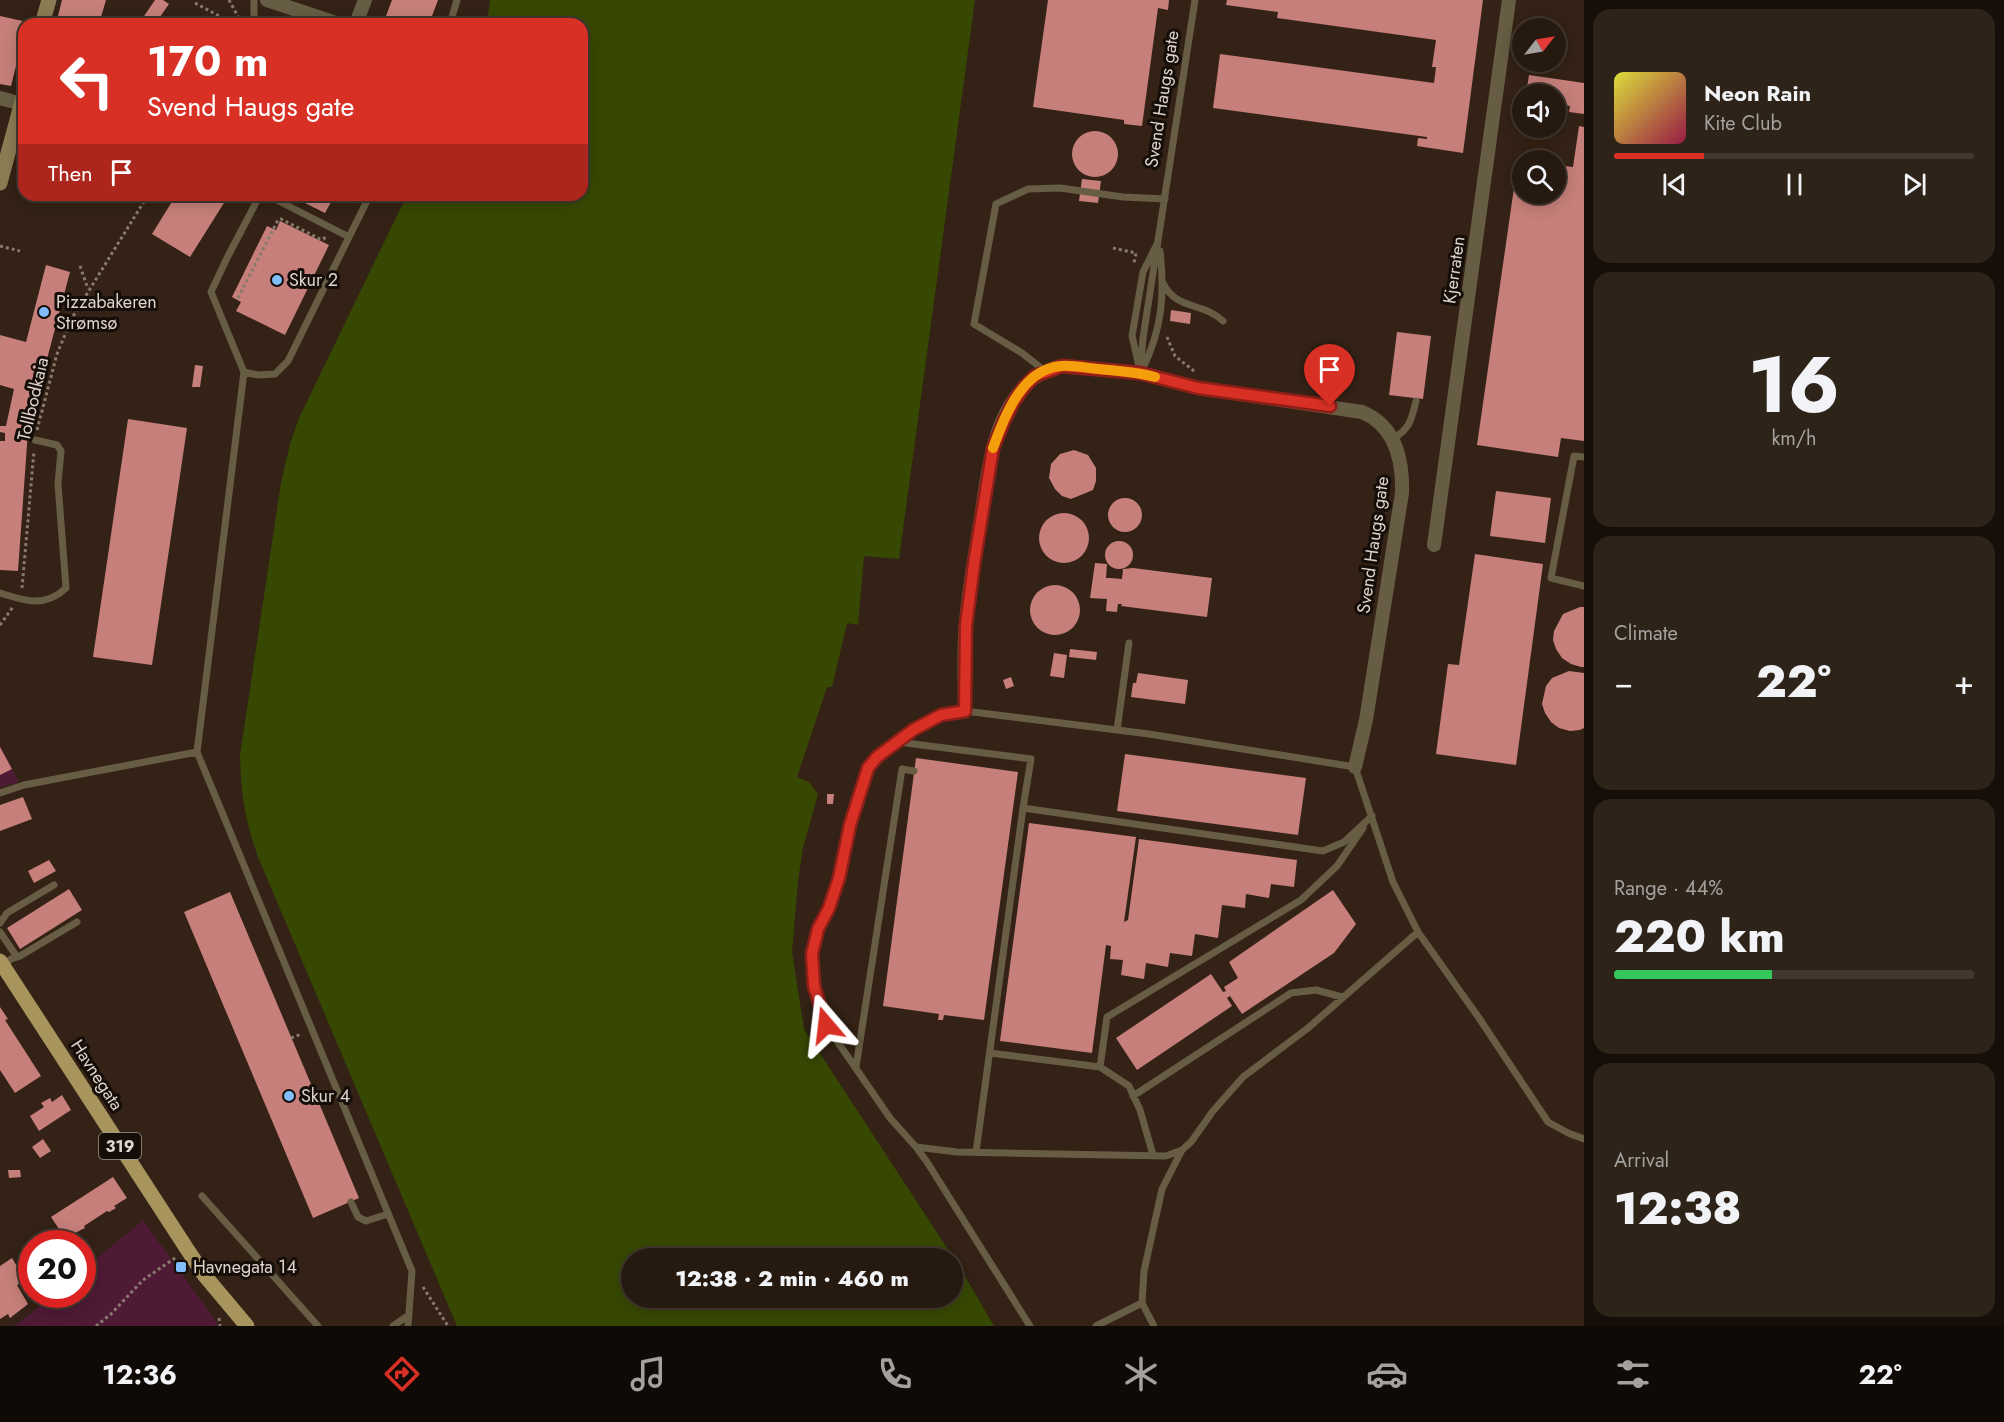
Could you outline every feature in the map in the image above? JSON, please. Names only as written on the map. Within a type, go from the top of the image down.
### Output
[{"type":"main road","points":[[44,18],[49,0]]},
{"type":"main road","points":[[0,183],[18,117]]},
{"type":"main road","name":"Havnegata","points":[[1,962],[186,1249],[205,1276],[247,1326]]},
{"type":"street","points":[[267,0],[321,18]]},
{"type":"street","points":[[358,18],[365,0]]},
{"type":"street","name":"Kjerraten","points":[[1434,545],[1509,0]]},
{"type":"street","points":[[0,98],[18,99]]},
{"type":"street","name":"Svend Haugs gate","points":[[1045,371],[1062,366],[1140,373],[1198,388],[1362,412],[1381,423],[1393,439],[1401,468],[1402,493],[1366,720],[1355,766]]},
{"type":"street","points":[[965,711],[966,625],[993,448],[1014,401],[1025,386],[1045,371]]},
{"type":"lane","points":[[254,0],[254,18]]},
{"type":"lane","points":[[452,18],[458,0]]},
{"type":"lane","name":"Svend Haugs gate","points":[[1159,239],[1195,0]]},
{"type":"lane","points":[[1045,371],[1022,353],[974,324],[996,204],[1028,189],[1060,188],[1123,197],[1165,199]]},
{"type":"lane","points":[[258,201],[211,292],[244,372],[197,752],[412,1271],[408,1326]]},
{"type":"lane","points":[[279,201],[349,237]]},
{"type":"lane","points":[[244,372],[258,375],[275,374],[288,361],[367,201]]},
{"type":"lane","points":[[1140,373],[1159,239]]},
{"type":"lane","points":[[1140,373],[1156,338],[1164,284],[1159,239]]},
{"type":"lane","points":[[1140,373],[1132,336],[1143,272],[1159,239]]},
{"type":"lane","points":[[1155,271],[1167,291],[1179,302],[1206,308],[1222,321]]},
{"type":"lane","points":[[1393,439],[1405,431],[1411,420],[1416,401]]},
{"type":"lane","points":[[0,593],[38,602],[57,596],[66,588],[58,484],[61,451],[57,445],[35,440]]},
{"type":"lane","points":[[1584,457],[1574,456],[1551,578],[1584,586]]},
{"type":"lane","points":[[1117,730],[1129,643]]},
{"type":"lane","points":[[1030,1326],[971,1230],[916,1147],[890,1118],[826,1025],[814,986],[812,954],[818,929],[829,908],[839,878],[850,825],[868,768],[877,757],[913,730],[941,715],[965,711],[1117,730],[1355,766],[1393,882],[1418,932],[1548,1122],[1584,1139]]},
{"type":"lane","points":[[898,742],[1031,759],[976,1152]]},
{"type":"lane","points":[[0,793],[24,785],[197,752]]},
{"type":"lane","points":[[856,1067],[902,769],[914,771]]},
{"type":"lane","points":[[1023,808],[1323,851],[1344,842],[1372,816]]},
{"type":"lane","points":[[1100,1067],[1107,1017],[1301,900],[1337,866],[1372,816]]},
{"type":"lane","points":[[0,923],[7,913],[54,885]]},
{"type":"lane","points":[[1,962],[17,957],[77,921]]},
{"type":"lane","points":[[0,932],[17,957]]},
{"type":"lane","points":[[916,1147],[957,1152],[1166,1156],[1182,1150],[1243,1077],[1308,1028],[1418,932]]},
{"type":"lane","points":[[1133,1096],[1291,993],[1316,990],[1342,998]]},
{"type":"lane","points":[[990,1053],[1100,1067],[1129,1086],[1153,1155]]},
{"type":"lane","points":[[1154,1326],[1142,1302],[1144,1271],[1162,1189],[1182,1150]]},
{"type":"lane","points":[[202,1196],[318,1326]]},
{"type":"lane","points":[[351,1202],[358,1217],[366,1221],[388,1214]]},
{"type":"lane","points":[[1096,1326],[1142,1302]]},
{"type":"lane","points":[[393,1326],[409,1315]]},
{"type":"path","points":[[229,0],[239,18]]},
{"type":"path","points":[[195,3],[219,18]]},
{"type":"path","name":"Tollbodkaia","points":[[0,625],[19,599],[25,573],[35,440],[61,340],[72,318],[144,201]]},
{"type":"path","points":[[238,298],[278,220],[281,219],[320,239],[324,239],[330,227]]},
{"type":"path","points":[[0,246],[20,251]]},
{"type":"path","points":[[80,266],[89,291]]},
{"type":"path","points":[[96,1326],[111,1314],[143,1280],[176,1257]]},
{"type":"path","points":[[412,1271],[448,1326]]},
{"type":"path","points":[[219,1318],[220,1326]]},
{"type":"shaded area","points":[[490,0],[975,0],[899,559],[864,556],[858,625],[847,623],[832,687],[827,687],[797,777],[809,782],[818,794],[803,848],[792,952],[804,1029],[947,1248],[621,1248],[621,1308],[963,1308],[963,1273],[994,1326],[457,1326],[258,857],[244,807],[240,755],[281,483],[299,418],[404,201],[588,201],[588,18],[488,18]]},
{"type":"shaded area","points":[[0,745],[19,782],[0,787]]},
{"type":"shaded area","points":[[143,1220],[217,1326],[15,1326],[37,1308],[96,1308],[96,1259]]},
{"type":"building","points":[[62,0],[106,0],[101,18],[58,18]]},
{"type":"building","points":[[155,0],[163,0],[169,4],[159,18],[143,18]]},
{"type":"building","points":[[392,0],[438,0],[431,18],[385,18]]},
{"type":"building","points":[[1048,0],[1169,0],[1168,10],[1158,8],[1142,126],[1124,124],[1124,120],[1033,107]]},
{"type":"building","points":[[1227,0],[1483,0],[1463,153],[1417,146],[1418,138],[1427,139],[1427,137],[1213,108],[1220,54],[1434,83],[1436,67],[1432,67],[1436,40],[1277,18],[1278,12],[1226,5]]},
{"type":"building","points":[[0,16],[18,20],[18,58],[11,86],[0,84]]},
{"type":"building","points":[[1529,75],[1584,83],[1584,114],[1569,112],[1570,106],[1566,105],[1566,84],[1528,84]]},
{"type":"building","points":[[1579,126],[1584,127],[1584,441],[1561,438],[1558,457],[1477,445],[1512,202],[1512,204],[1566,204],[1566,166],[1573,167]]},
{"type":"building","points":[[1095,131],[1104,132],[1111,138],[1117,145],[1117,163],[1111,170],[1104,176],[1095,177],[1086,176],[1079,170],[1073,163],[1072,154],[1073,145],[1079,138],[1086,132]]},
{"type":"building","points":[[1082,179],[1101,181],[1098,203],[1079,201]]},
{"type":"building","points":[[172,201],[225,201],[190,257],[152,234]]},
{"type":"building","points":[[301,201],[332,201],[325,213]]},
{"type":"building","name":"Skur 2","points":[[280,221],[329,245],[285,335],[236,311],[241,302],[232,297],[267,226],[276,230]]},
{"type":"building","points":[[46,265],[70,272],[28,431],[18,571],[0,570],[0,441],[5,441],[5,433],[0,432],[0,426],[6,426],[14,389],[0,385],[0,335],[26,342]]},
{"type":"building","points":[[1171,310],[1191,313],[1190,324],[1170,321]]},
{"type":"building","points":[[1397,332],[1431,336],[1423,399],[1389,395]]},
{"type":"building","points":[[195,365],[203,366],[200,387],[192,387]]},
{"type":"building","points":[[128,419],[187,428],[152,665],[93,657]]},
{"type":"building","points":[[1074,450],[1088,455],[1096,468],[1096,481],[1093,490],[1071,499],[1062,496],[1049,478],[1051,464],[1060,454]]},
{"type":"building","points":[[1496,491],[1551,498],[1545,543],[1490,536]]},
{"type":"building","points":[[1125,498],[1137,503],[1142,515],[1137,527],[1125,532],[1113,527],[1108,515],[1113,503]]},
{"type":"building","points":[[1059,513],[1069,513],[1082,520],[1089,533],[1089,543],[1082,556],[1069,563],[1059,563],[1050,559],[1043,552],[1039,543],[1039,533],[1043,524],[1050,517]]},
{"type":"building","points":[[1119,541],[1129,545],[1133,555],[1129,565],[1119,569],[1109,565],[1105,555],[1109,545]]},
{"type":"building","points":[[1475,554],[1543,564],[1516,765],[1436,754],[1448,664],[1459,665]]},
{"type":"building","points":[[1095,563],[1107,564],[1106,578],[1122,579],[1123,569],[1133,568],[1212,578],[1207,617],[1121,606],[1122,604],[1118,604],[1117,612],[1106,611],[1107,599],[1090,598]]},
{"type":"building","points":[[1050,585],[1060,585],[1073,592],[1080,605],[1080,615],[1073,628],[1060,635],[1050,635],[1041,631],[1034,624],[1030,615],[1030,605],[1034,596],[1041,589]]},
{"type":"building","points":[[1584,607],[1584,667],[1571,664],[1562,658],[1553,640],[1554,631],[1563,614]]},
{"type":"building","points":[[1070,649],[1097,652],[1096,660],[1069,657]]},
{"type":"building","points":[[1054,653],[1067,655],[1064,678],[1050,676]]},
{"type":"building","points":[[1569,671],[1584,673],[1584,728],[1580,730],[1570,731],[1559,728],[1551,722],[1542,704],[1546,686],[1552,678]]},
{"type":"building","points":[[1138,673],[1188,680],[1185,704],[1131,697],[1133,683],[1136,683]]},
{"type":"building","points":[[1011,677],[1014,686],[1006,689],[1003,680]]},
{"type":"building","points":[[0,747],[12,769],[0,775]]},
{"type":"building","points":[[1125,754],[1306,778],[1298,835],[1117,811]]},
{"type":"building","points":[[916,758],[1018,772],[984,1020],[944,1015],[943,1020],[938,1020],[939,1014],[883,1006]]},
{"type":"building","points":[[827,794],[834,794],[833,804],[827,804]]},
{"type":"building","points":[[23,797],[32,819],[0,831],[0,805]]},
{"type":"building","points":[[1029,823],[1136,837],[1124,922],[1128,920],[1139,839],[1297,860],[1294,887],[1271,884],[1269,898],[1246,894],[1245,908],[1222,905],[1218,938],[1195,934],[1192,956],[1170,953],[1168,967],[1146,963],[1144,979],[1121,975],[1123,960],[1110,959],[1111,946],[1106,945],[1092,1053],[1000,1041]]},
{"type":"building","points":[[49,860],[56,871],[34,883],[28,871]]},
{"type":"building","points":[[69,889],[82,910],[20,949],[7,928]]},
{"type":"building","points":[[1333,890],[1356,924],[1334,953],[1242,1014],[1230,996],[1227,998],[1232,1006],[1137,1070],[1116,1038],[1211,974],[1223,992],[1226,991],[1224,987],[1238,978],[1229,962]]},
{"type":"building","name":"Skur 4","points":[[230,892],[359,1198],[313,1218],[184,912]]},
{"type":"building","points":[[0,1007],[8,1019],[5,1020],[41,1076],[15,1093],[0,1070]]},
{"type":"building","points":[[62,1095],[71,1110],[39,1131],[30,1116],[44,1107],[41,1103],[50,1098],[52,1102]]},
{"type":"building","points":[[43,1139],[51,1151],[40,1158],[32,1147]]},
{"type":"building","points":[[8,1170],[20,1170],[21,1177],[9,1178]]},
{"type":"building","points":[[113,1177],[127,1198],[114,1206],[116,1208],[107,1211],[81,1230],[60,1230],[51,1217]]},
{"type":"building","points":[[12,1258],[18,1268],[18,1308],[23,1308],[10,1318],[8,1314],[0,1319],[0,1266]]},
{"type":"slow traffic","points":[[993,448],[1014,401],[1035,376],[1045,371],[1062,366],[1140,373],[1155,377]]},
{"type":"place","name":"Skur 2","points":[[277,280]]},
{"type":"place","name":"Pizzabakeren Strømsø","points":[[44,312]]},
{"type":"place","name":"Skur 4","points":[[289,1096]]},
{"type":"place","name":"Havnegata 14","points":[[181,1267]]},
{"type":"route","points":[[826,1025],[814,986],[812,954],[818,929],[829,908],[839,878],[850,825],[868,768],[877,757],[913,730],[941,715],[965,711],[966,625],[987,480],[993,448],[1014,401],[1025,386],[1035,376],[1062,366],[1140,373],[1226,393],[1330,406]]}]
